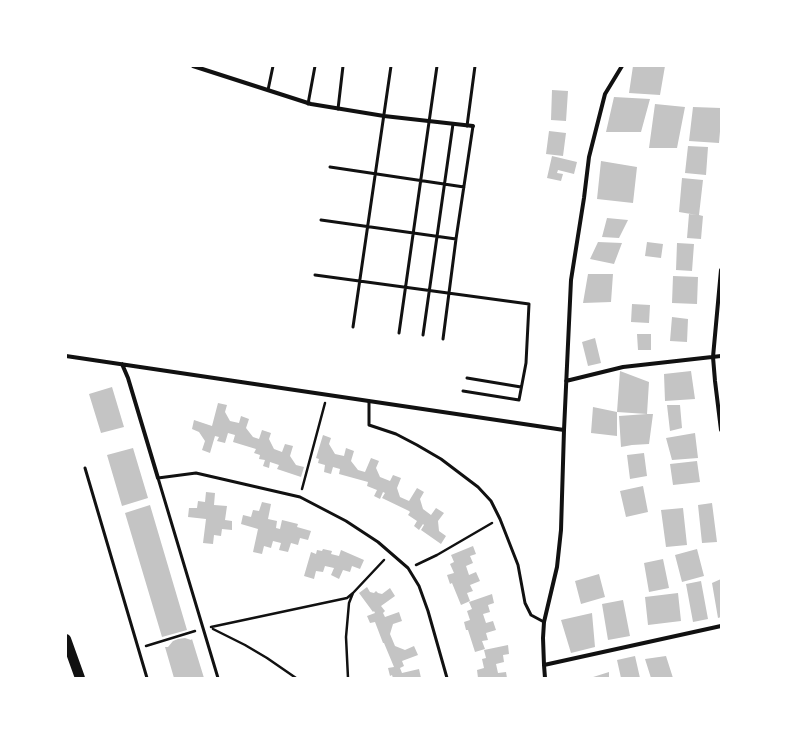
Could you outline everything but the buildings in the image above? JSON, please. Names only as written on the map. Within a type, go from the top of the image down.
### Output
[{"type":"main road","points":[[66,639],[80,678]]},
{"type":"street","points":[[193,66],[308,104],[384,116],[473,126]]},
{"type":"street","points":[[545,678],[543,638],[544,622],[557,567],[561,530],[566,381],[572,280],[589,157],[606,94],[622,66]]},
{"type":"street","points":[[721,270],[713,357],[721,430]]},
{"type":"street","points":[[66,356],[564,430]]},
{"type":"street","points":[[566,381],[623,367],[721,356]]},
{"type":"street","points":[[122,364],[128,378],[158,478]]},
{"type":"street","points":[[544,666],[721,626]]},
{"type":"lane","points":[[210,71],[211,66]]},
{"type":"lane","points":[[268,90],[272,66]]},
{"type":"lane","points":[[308,104],[315,66]]},
{"type":"lane","points":[[338,109],[343,66]]},
{"type":"lane","points":[[353,327],[391,66]]},
{"type":"lane","points":[[398,333],[438,66]]},
{"type":"lane","points":[[467,126],[475,66]]},
{"type":"lane","points":[[423,335],[453,124]]},
{"type":"lane","points":[[443,339],[473,126]]},
{"type":"lane","points":[[330,167],[464,187]]},
{"type":"lane","points":[[321,220],[456,239]]},
{"type":"lane","points":[[315,275],[529,304],[526,363],[519,400],[463,391]]},
{"type":"lane","points":[[467,378],[521,387]]},
{"type":"lane","points":[[369,400],[369,425],[396,434],[441,459],[478,487],[491,500],[518,565],[525,603],[531,615],[544,622]]},
{"type":"lane","points":[[85,468],[147,678]]},
{"type":"lane","points":[[218,678],[158,478],[196,473],[300,497],[346,520],[378,542],[408,568],[418,586],[428,611],[447,678]]},
{"type":"path","points":[[300,497],[328,394]]},
{"type":"path","points":[[408,568],[436,555],[500,519]]},
{"type":"path","points":[[296,678],[268,658],[209,627],[347,598],[391,553]]},
{"type":"path","points":[[348,678],[346,636],[349,602],[353,593]]},
{"type":"path","points":[[138,648],[203,629]]}]
